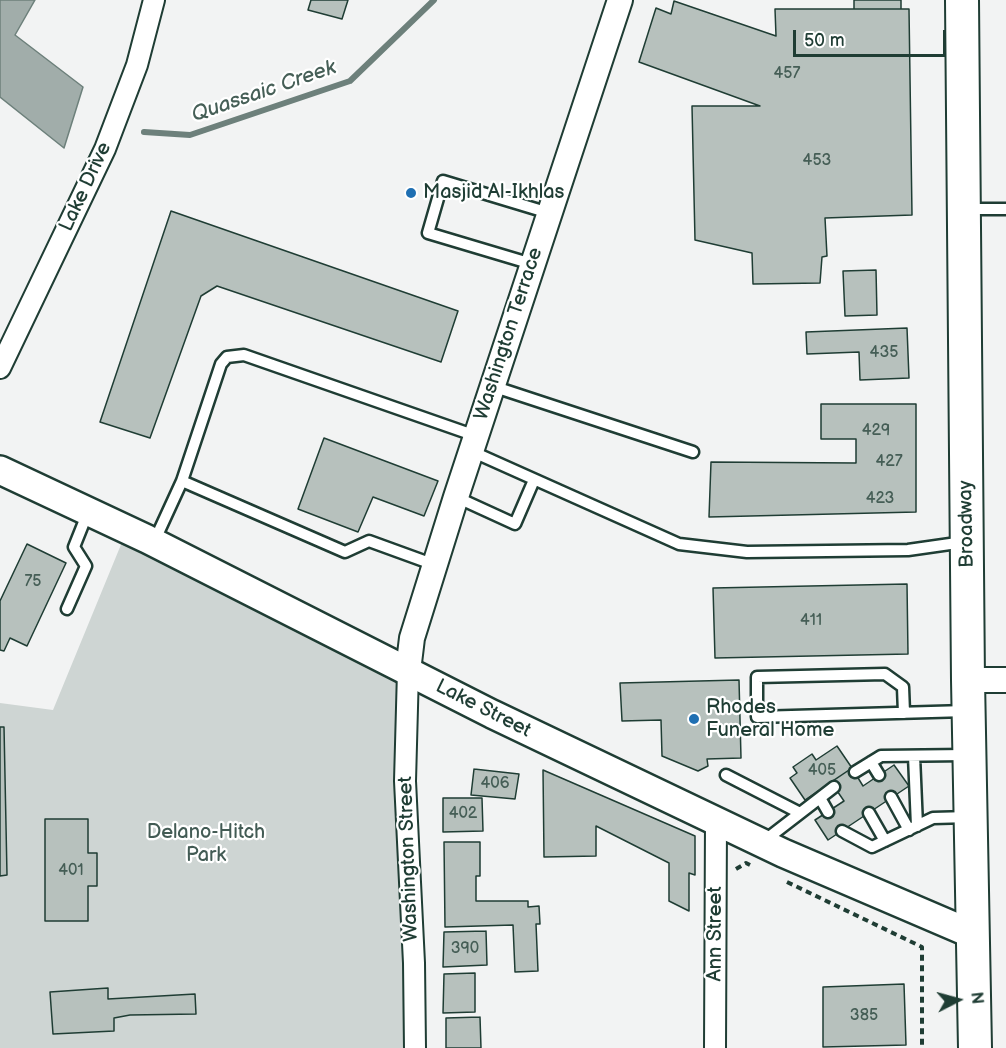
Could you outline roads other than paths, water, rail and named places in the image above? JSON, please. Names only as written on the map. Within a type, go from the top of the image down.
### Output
[{"type":"main road","name":"Broadway","points":[[962,0],[968,680],[975,1048]]},
{"type":"main road","name":"Lake Street","points":[[0,470],[154,543],[492,714],[716,821],[759,856],[972,934]]},
{"type":"street","name":"Lake Drive","points":[[0,366],[105,149],[137,65],[153,0]]},
{"type":"street","name":"Washington Terrace","points":[[408,671],[412,638],[456,497],[620,0]]},
{"type":"street","name":"Washington Street","points":[[408,671],[405,781],[414,963],[415,1048]]},
{"type":"street","points":[[968,680],[1006,680]]},
{"type":"street","name":"Ann Street","points":[[716,821],[716,1048]]},
{"type":"lane","points":[[532,264],[428,233],[443,181],[549,213]]},
{"type":"lane","points":[[964,209],[1006,209]]},
{"type":"lane","points":[[154,543],[182,481],[221,364],[227,357],[235,355],[244,355],[473,444],[534,480],[679,544],[747,552],[908,550],[967,541]]},
{"type":"lane","points":[[492,386],[693,452]]},
{"type":"lane","points":[[456,497],[515,524],[534,480]]},
{"type":"lane","points":[[182,481],[345,552],[369,541],[435,565]]},
{"type":"lane","points":[[67,609],[86,566],[74,548],[89,512]]},
{"type":"lane","points":[[904,713],[903,687],[885,674],[757,677],[757,717],[904,713],[969,711]]},
{"type":"lane","points":[[855,772],[881,756],[969,755]]},
{"type":"lane","points":[[913,828],[914,756]]},
{"type":"lane","points":[[871,762],[879,775]]},
{"type":"lane","points":[[726,775],[800,813]]},
{"type":"lane","points":[[759,856],[800,813],[834,787]]},
{"type":"lane","points":[[891,797],[913,828]]},
{"type":"lane","points":[[820,798],[828,812]]},
{"type":"lane","points":[[869,813],[885,841]]},
{"type":"lane","points":[[842,831],[872,847],[933,818],[970,817]]},
{"type":"waterway","name":"Quassaic Creek","points":[[144,132],[190,135],[350,81],[434,0]]},
{"type":"place","name":"Masjid Al-Ikhlas","points":[[411,193]]},
{"type":"place","name":"Rhodes Funeral Home","points":[[694,719]]},
{"type":"park label","name":"Delano-Hitch Park","points":[[206,844]]}]
